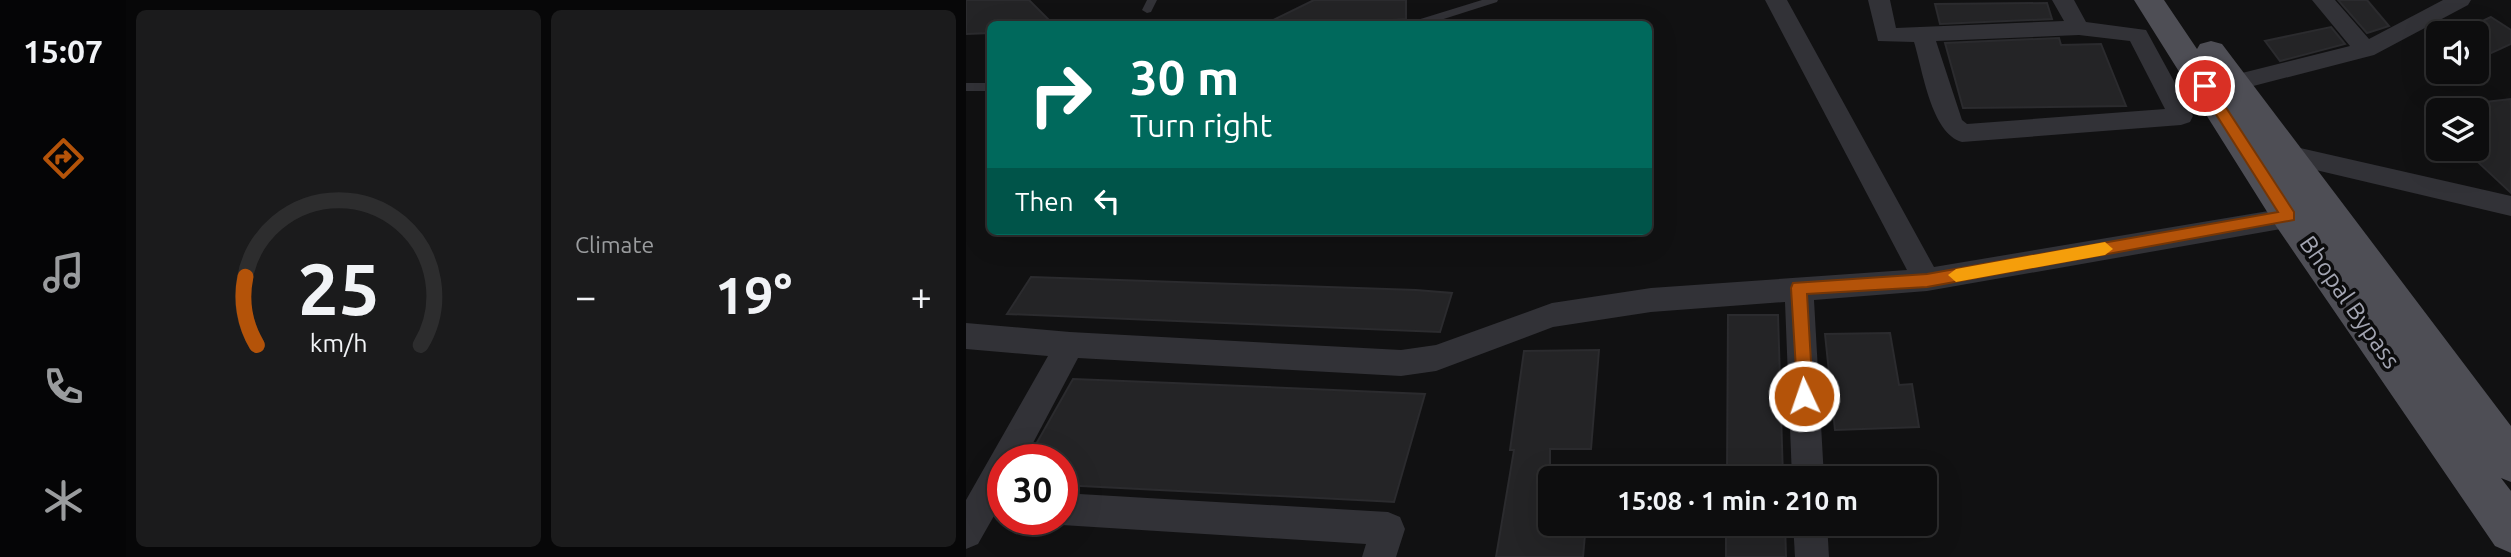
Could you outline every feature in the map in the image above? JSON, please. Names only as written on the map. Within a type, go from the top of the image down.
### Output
[{"type":"main road","name":"Bhopal Bypass","points":[[2149,0],[2289,216],[2511,530]]},
{"type":"main road","name":"Bhopal Bypass","points":[[2176,0],[2511,461]]},
{"type":"street","points":[[1776,0],[1927,280]]},
{"type":"street","points":[[1879,0],[1886,36],[2079,28],[2138,35],[2181,116],[1962,133],[1951,124],[1923,35]]},
{"type":"street","points":[[2063,0],[2079,28]]},
{"type":"street","points":[[2323,0],[2366,50]]},
{"type":"street","points":[[2234,83],[2366,50],[2460,0]]},
{"type":"street","points":[[2287,153],[2511,206]]},
{"type":"street","points":[[966,336],[1070,345],[1401,363],[1436,358],[1552,315],[1651,300],[1927,280],[2289,216],[2330,213]]},
{"type":"street","points":[[1799,288],[1807,466]]},
{"type":"street","points":[[1016,444],[1070,345]]},
{"type":"street","points":[[1078,510],[1388,529],[1379,557]]},
{"type":"street","points":[[1811,536],[1812,557]]},
{"type":"lane","points":[[1427,21],[1493,0]]},
{"type":"lane","points":[[966,87],[987,87]]},
{"type":"building","points":[[966,0],[1029,0],[1050,21],[987,21],[987,33],[966,34]]},
{"type":"building","points":[[1314,0],[1406,0],[1406,19],[1271,21]]},
{"type":"building","points":[[2338,0],[2367,0],[2389,26],[2367,33]]},
{"type":"building","points":[[2047,3],[2052,19],[1940,24],[1935,4]]},
{"type":"building","points":[[2491,17],[2511,30],[2511,44],[2489,54],[2489,21],[2482,21]]},
{"type":"building","points":[[2331,27],[2345,44],[2280,61],[2265,41]]},
{"type":"building","points":[[2059,38],[2061,45],[2101,44],[2126,106],[1963,108],[1945,43]]},
{"type":"building","points":[[2511,99],[2511,193],[2477,161],[2489,161],[2489,102]]},
{"type":"building","points":[[1031,277],[1452,293],[1440,332],[1007,314]]},
{"type":"building","points":[[1728,315],[1778,315],[1783,466],[1727,466]]},
{"type":"building","points":[[1890,333],[1899,385],[1912,384],[1919,427],[1835,430],[1825,334]]},
{"type":"building","points":[[1599,350],[1591,449],[1550,449],[1550,466],[1538,466],[1538,536],[1585,536],[1583,557],[1496,557],[1514,450],[1510,450],[1524,351]]},
{"type":"building","points":[[1073,379],[1425,394],[1394,502],[1078,486],[1078,444],[1036,444]]},
{"type":"building","points":[[1726,536],[1785,536],[1786,557],[1726,557]]},
{"type":"slow traffic","points":[[1956,275],[2105,249]]},
{"type":"route","points":[[1804,396],[1799,288],[1927,280],[2289,216],[2205,86]]}]
